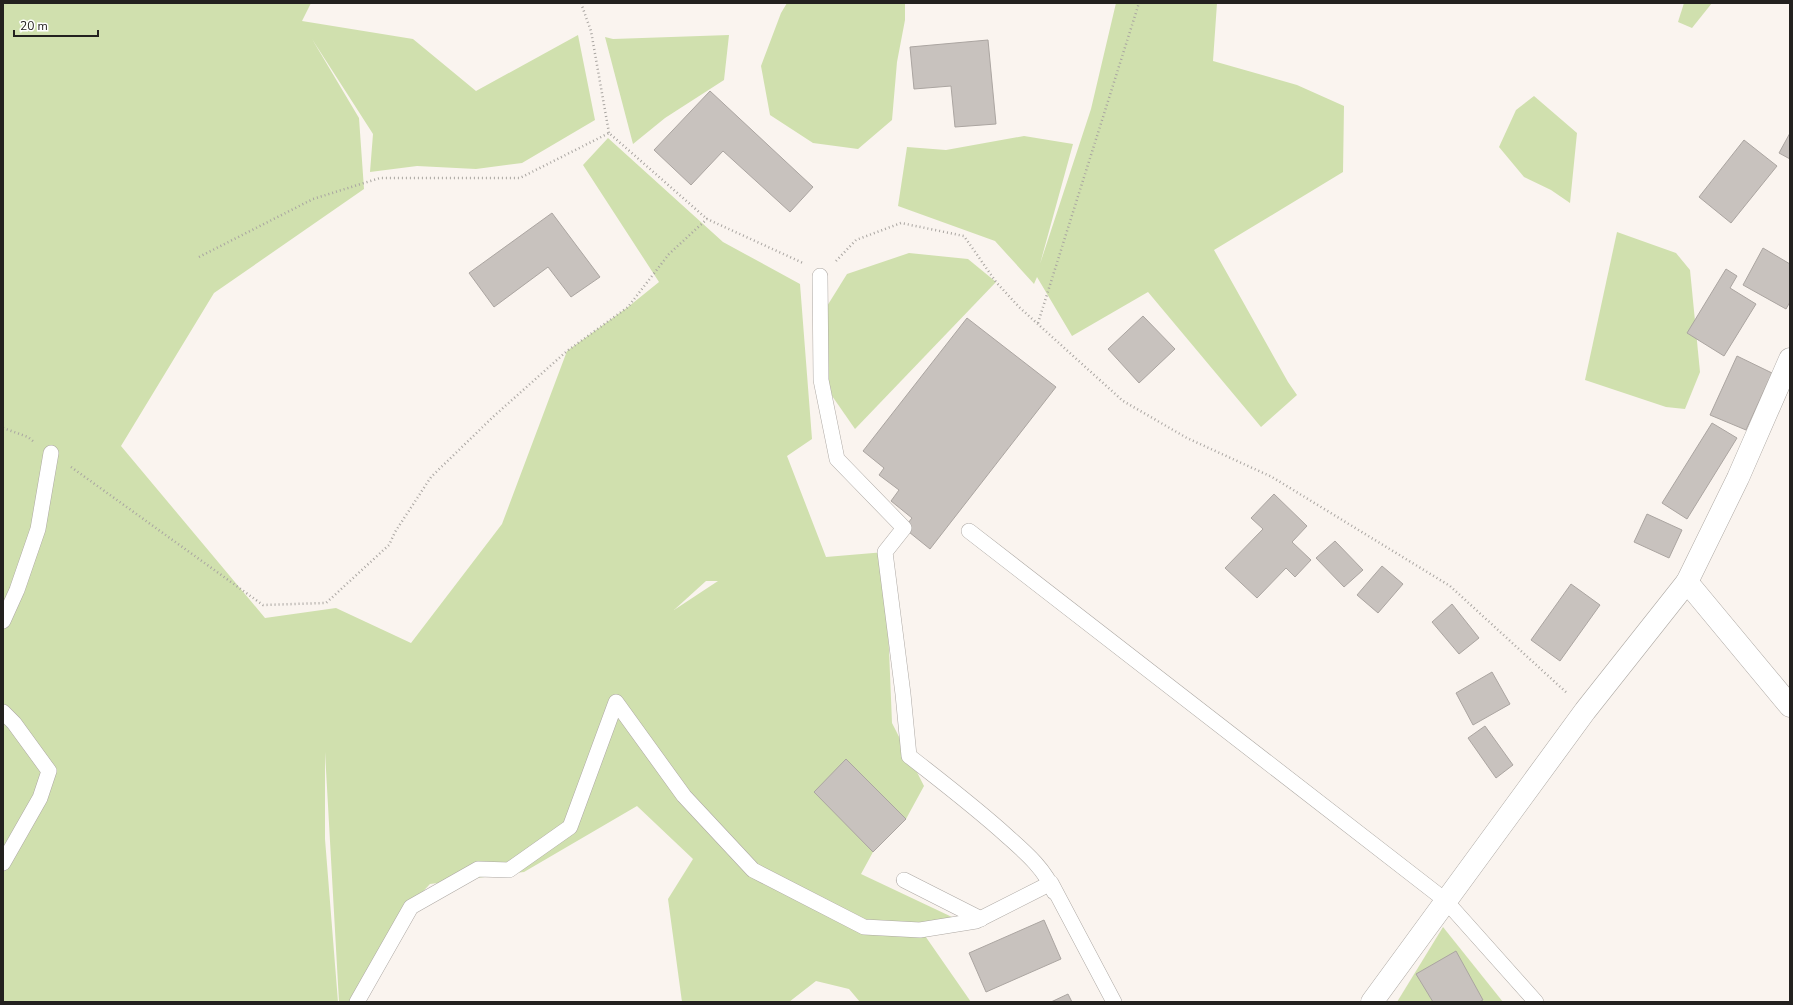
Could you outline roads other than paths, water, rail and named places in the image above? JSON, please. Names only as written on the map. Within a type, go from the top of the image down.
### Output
[{"type":"street","points":[[1372,1002],[1445,900],[1585,711],[1687,582],[1785,378],[1790,359]]},
{"type":"street","points":[[1687,582],[1790,706]]},
{"type":"lane","points":[[820,276],[821,380],[837,459],[904,528],[885,552],[903,694],[909,756],[974,806],[1031,858],[1051,883],[1114,1002]]},
{"type":"lane","points":[[3,621],[17,590],[38,529],[51,453]]},
{"type":"lane","points":[[969,531],[1445,900],[1536,1002]]},
{"type":"lane","points":[[357,1002],[411,907],[478,869],[509,870],[570,827],[616,702],[684,796],[753,870],[864,926],[920,930],[976,921],[1051,883]]},
{"type":"lane","points":[[3,712],[14,723],[49,771],[40,798],[3,863]]},
{"type":"lane","points":[[904,880],[981,919]]},
{"type":"lane","points":[[1051,883],[1075,948],[1108,1002]]}]
